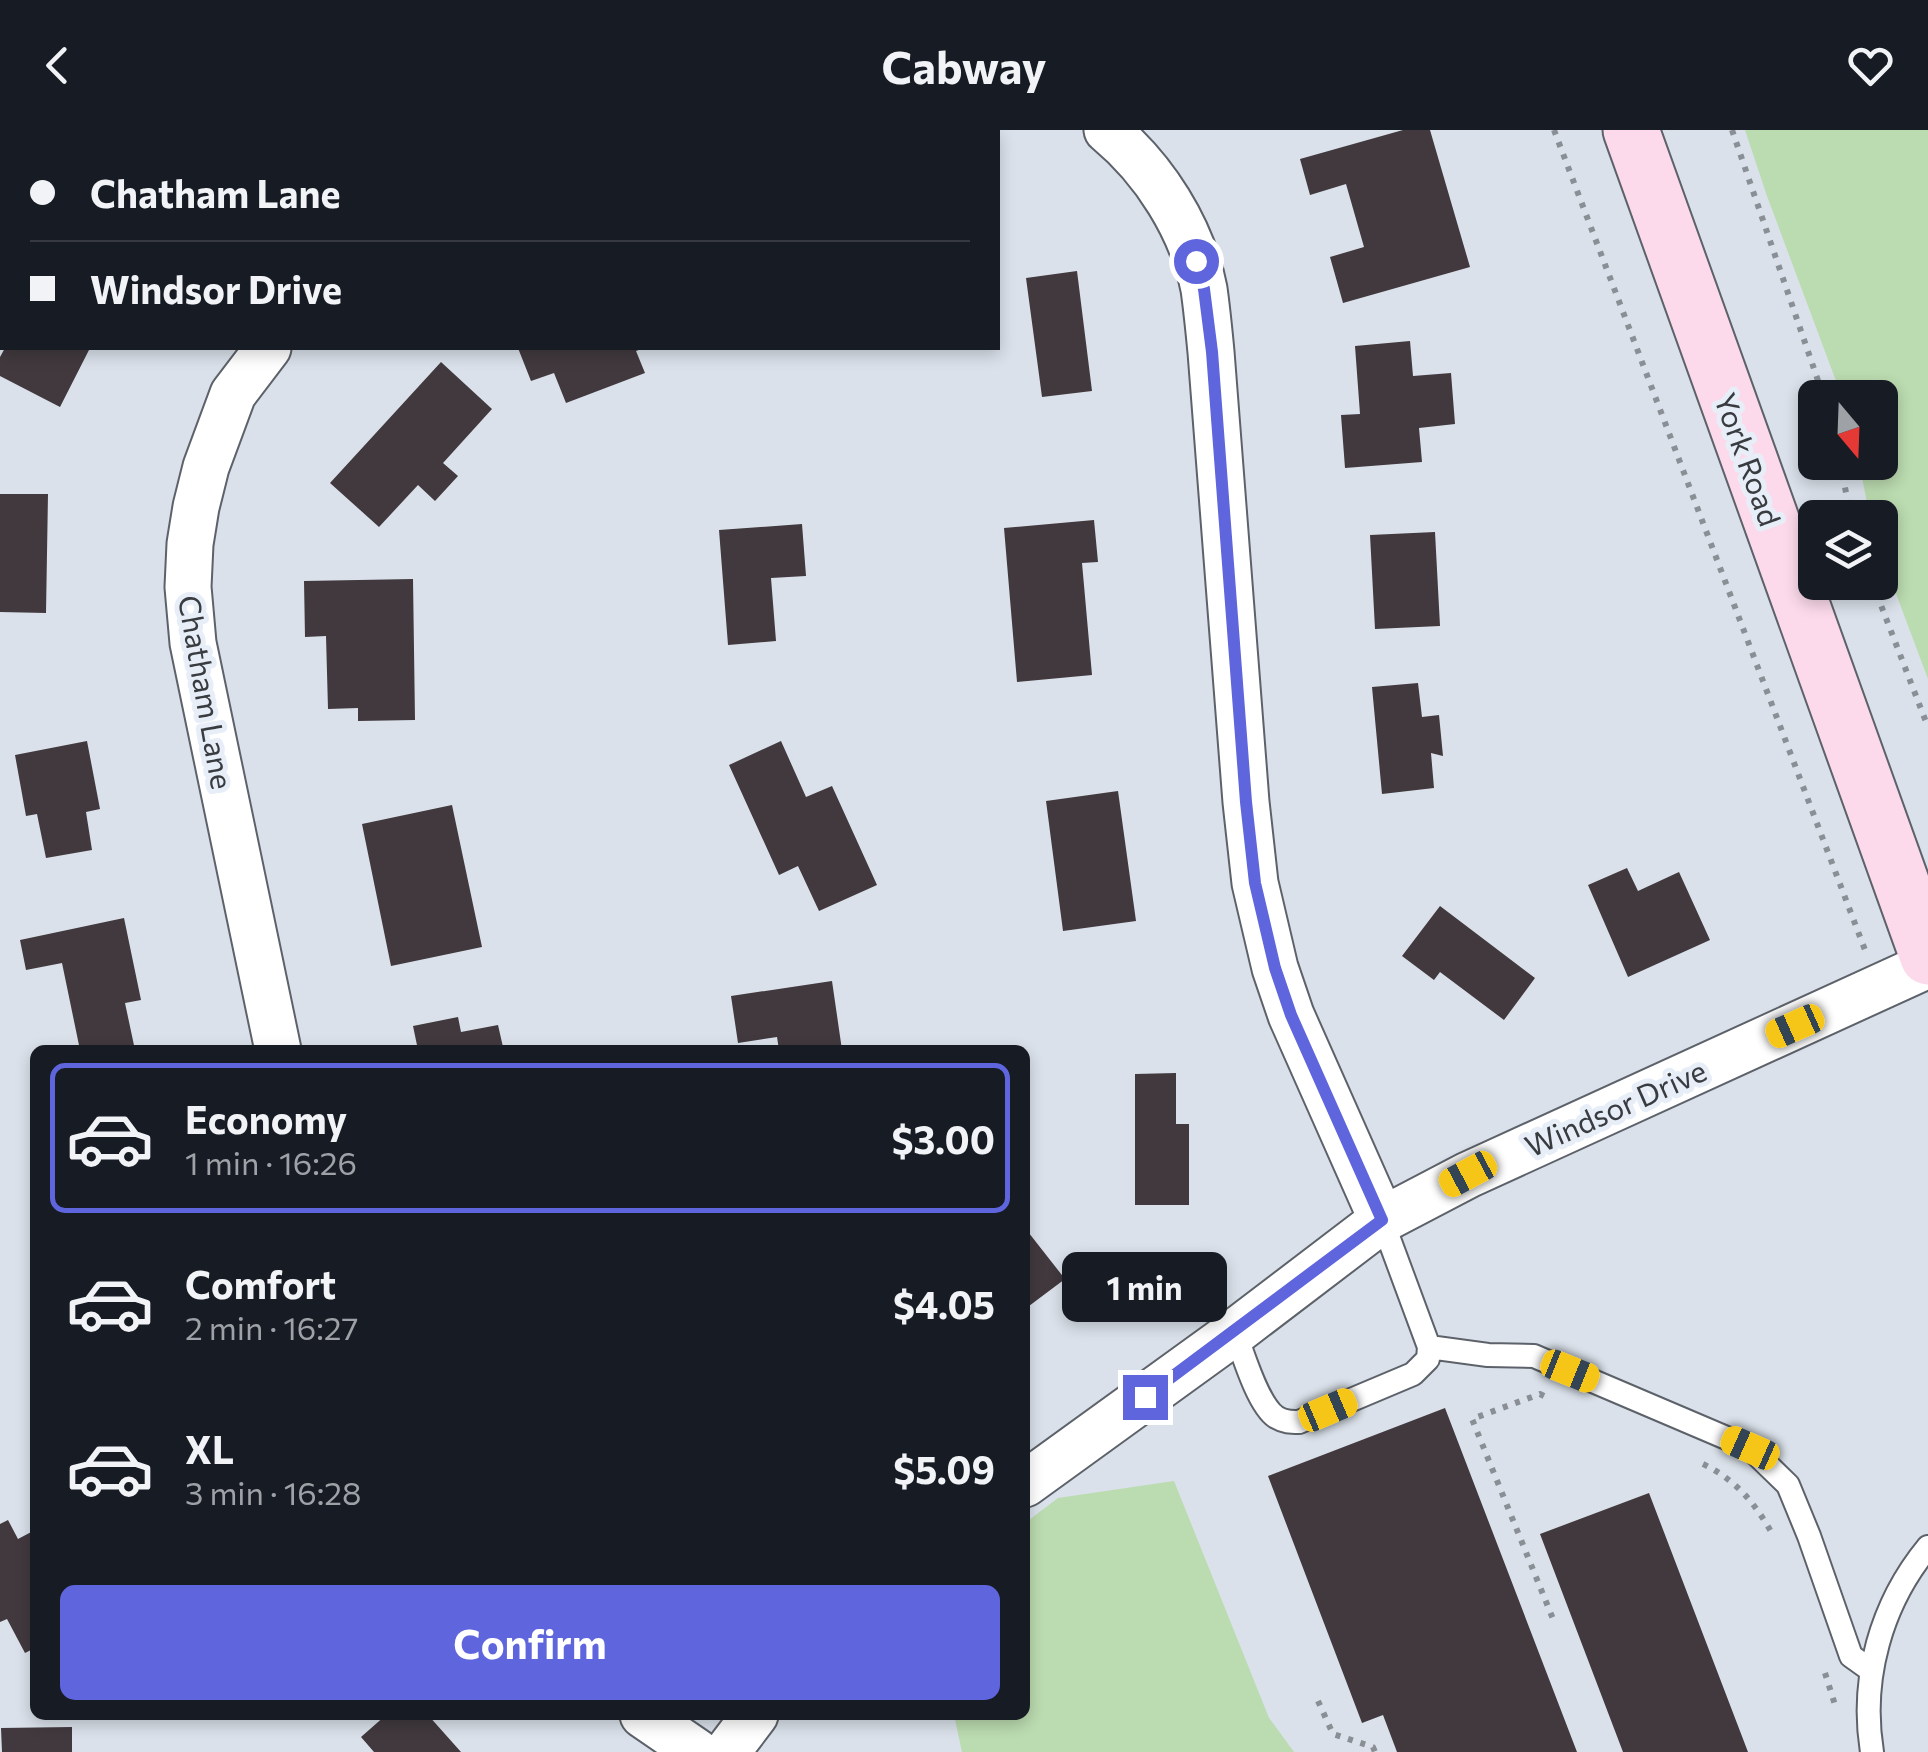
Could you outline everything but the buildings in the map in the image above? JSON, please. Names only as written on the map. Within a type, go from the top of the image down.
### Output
[{"type":"main road","name":"York Road","points":[[1631,130],[1928,957]]},
{"type":"street","points":[[1107,130],[1136,157],[1173,208],[1204,289],[1255,883],[1275,968],[1291,1015],[1382,1220]]},
{"type":"street","name":"Chatham Lane","points":[[266,350],[233,394],[206,467],[190,544],[188,587],[193,643],[277,1045]]},
{"type":"street","name":"Windsor Drive","points":[[1030,1480],[1382,1220],[1468,1174],[1928,965]]},
{"type":"street","points":[[650,1720],[697,1752]]},
{"type":"street","points":[[727,1752],[751,1720]]},
{"type":"lane","points":[[1235,1332],[1272,1416],[1284,1421],[1300,1422],[1413,1374],[1428,1359],[1428,1348],[1382,1220]]},
{"type":"lane","points":[[1428,1348],[1534,1356],[1750,1448],[1788,1486],[1810,1536],[1851,1656],[1872,1671]]},
{"type":"lane","points":[[1872,1752],[1868,1709],[1880,1633],[1895,1597],[1928,1547]]},
{"type":"path","points":[[1554,130],[1865,952]]},
{"type":"path","points":[[1732,130],[1818,380]]},
{"type":"path","points":[[1879,600],[1928,727]]},
{"type":"path","points":[[1553,1619],[1472,1419],[1540,1394],[1558,1402]]},
{"type":"path","points":[[1693,1460],[1736,1483],[1757,1507],[1779,1550]]},
{"type":"path","points":[[1822,1663],[1839,1722]]},
{"type":"path","points":[[1318,1702],[1333,1734],[1375,1752]]},
{"type":"green space","points":[[1745,130],[1928,130],[1928,679],[1898,599],[1898,500],[1867,500],[1862,480],[1898,480],[1898,380],[1836,380]]},
{"type":"green space","points":[[1174,1481],[1269,1718],[1294,1752],[962,1752],[955,1720],[1030,1720],[1030,1519],[1058,1498]]},
{"type":"route","points":[[1145,1397],[1382,1220],[1291,1015],[1275,968],[1255,883],[1212,352],[1204,289],[1196,261]]}]
